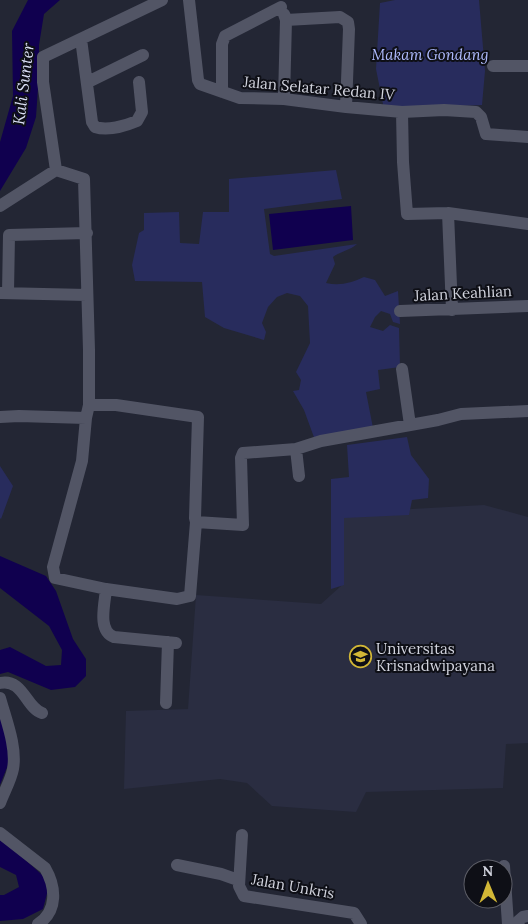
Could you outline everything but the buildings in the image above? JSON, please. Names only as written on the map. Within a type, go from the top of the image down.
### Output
[{"type":"street","points":[[56,170],[43,82],[43,57],[162,0]]},
{"type":"street","name":"Jalan Selatar Redan IV","points":[[188,0],[198,80],[204,86],[240,98],[284,99],[402,112],[407,214],[448,214]]},
{"type":"street","points":[[222,92],[222,44],[226,36],[279,4],[286,20],[284,99]]},
{"type":"street","points":[[286,20],[340,17],[348,22],[346,107]]},
{"type":"street","points":[[80,39],[88,82],[92,122],[95,127],[101,129],[137,121],[142,112],[140,82]]},
{"type":"street","points":[[88,82],[143,55]]},
{"type":"street","points":[[493,66],[528,66]]},
{"type":"street","points":[[402,112],[444,110],[476,112],[481,116],[486,134],[528,137]]},
{"type":"street","points":[[0,206],[56,170],[84,178],[87,233],[89,405],[82,461],[53,567],[55,578],[106,589],[177,599],[190,596],[196,522],[198,417],[116,405],[89,405]]},
{"type":"street","points":[[452,310],[448,214],[528,224]]},
{"type":"street","points":[[87,233],[4,235],[4,293],[87,295]]},
{"type":"street","name":"Jalan Keahlian","points":[[400,311],[528,306]]},
{"type":"street","points":[[402,369],[410,425]]},
{"type":"street","points":[[196,522],[243,524],[240,458],[243,453],[296,449],[321,441],[461,414],[528,411]]},
{"type":"street","points":[[0,417],[86,418]]},
{"type":"street","points":[[296,449],[299,476]]},
{"type":"street","points":[[106,589],[104,623],[105,631],[108,635],[172,642],[166,703]]},
{"type":"street","points":[[0,683],[9,682],[15,686],[26,696],[36,710],[42,713]]},
{"type":"street","points":[[0,698],[12,747],[14,764],[0,803]]},
{"type":"street","points":[[0,833],[45,868],[49,874],[54,894],[53,907],[48,916],[38,924]]},
{"type":"street","name":"Jalan Unkris","points":[[242,835],[238,880],[240,891],[244,896],[354,913],[361,924]]},
{"type":"street","points":[[177,865],[221,874],[238,880]]},
{"type":"street","points":[[507,909],[508,924]]},
{"type":"street","points":[[515,924],[523,917],[528,916]]},
{"type":"shaded area","name":"Universitas Krisnadwipayana","points":[[484,505],[528,517],[528,743],[506,744],[503,788],[366,792],[356,812],[272,806],[247,783],[220,779],[124,789],[126,711],[188,709],[196,595],[321,604],[341,586],[340,513]]},
{"type":"green space","name":"Makam Gondang","points":[[395,0],[479,0],[485,71],[482,105],[384,109],[376,69],[380,3]]},
{"type":"green space","points":[[336,170],[342,199],[264,209],[270,254],[274,256],[357,244],[333,257],[335,264],[326,283],[345,283],[364,277],[375,280],[385,296],[398,291],[400,324],[393,322],[390,314],[381,311],[375,317],[370,327],[383,331],[390,325],[399,328],[400,367],[378,370],[380,389],[366,392],[373,428],[315,440],[304,410],[293,391],[299,390],[301,380],[296,372],[310,343],[308,306],[300,296],[287,293],[277,297],[268,307],[262,323],[266,332],[264,340],[224,328],[205,317],[202,282],[135,281],[132,265],[139,233],[144,230],[144,213],[179,212],[180,243],[199,244],[203,212],[229,212],[229,179]]},
{"type":"green space","points":[[407,437],[411,455],[429,479],[428,498],[412,500],[409,515],[344,518],[344,585],[331,589],[331,479],[349,477],[347,445]]},
{"type":"green space","points":[[0,466],[13,486],[1,519],[0,518]]},
{"type":"water","name":"Kali Sunter","points":[[28,0],[60,0],[44,14],[39,45],[36,117],[26,148],[0,191],[0,142],[13,96],[12,31]]},
{"type":"water","points":[[351,206],[353,240],[273,250],[269,214]]},
{"type":"water","points":[[0,556],[46,576],[56,591],[73,639],[86,659],[86,676],[75,687],[51,690],[8,672],[0,674],[0,650],[10,647],[46,666],[61,665],[62,650],[49,626],[0,588]]},
{"type":"water","points":[[0,705],[12,755],[0,785]]},
{"type":"water","points":[[0,837],[50,882],[43,909],[23,919],[0,921],[0,895],[4,895],[19,887],[16,875],[0,867]]},
{"type":"place","name":"Universitas Krisnadwipayana","points":[[360,657]]}]
